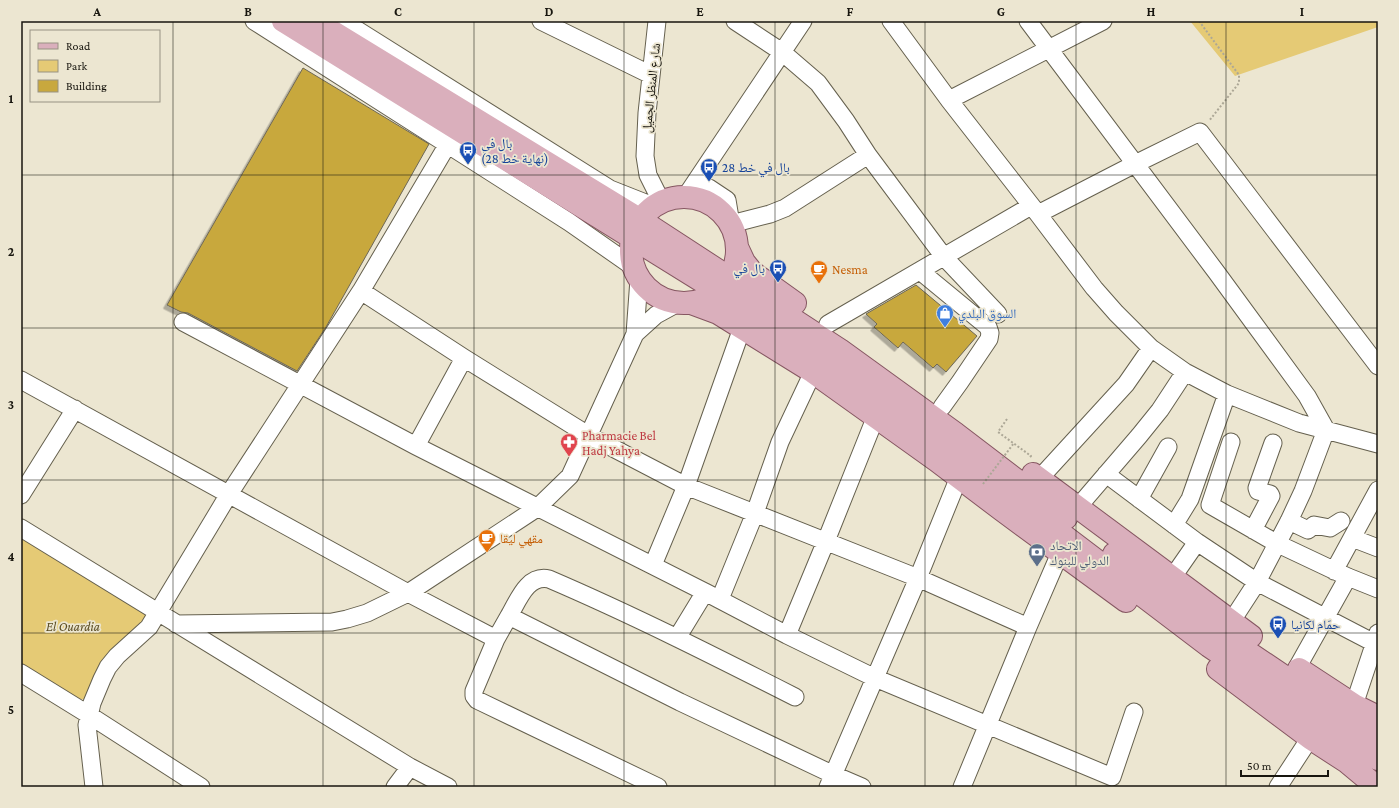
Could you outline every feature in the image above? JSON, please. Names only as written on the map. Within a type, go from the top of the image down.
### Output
[{"type":"main road","points":[[283,21],[646,216]]},
{"type":"main road","points":[[315,21],[646,216],[724,284],[946,447],[1070,550],[1142,613],[1310,738],[1347,762],[1377,787]]},
{"type":"main road","points":[[684,303],[705,299],[724,284],[736,263],[737,247],[736,235],[731,224],[720,210],[704,200],[686,196],[673,197],[646,216],[630,252],[635,273],[649,291],[662,299],[684,303],[718,313],[813,372],[959,477],[1070,550],[1209,646],[1378,759]]},
{"type":"main road","points":[[737,247],[744,262],[752,272],[775,289],[848,338],[1078,507],[1231,622],[1297,668],[1354,705],[1378,717]]},
{"type":"main road","points":[[724,284],[840,350],[956,434],[1218,632],[1378,740]]},
{"type":"street","points":[[254,21],[569,222],[635,273],[635,334]]},
{"type":"street","points":[[344,21],[610,189],[646,216]]},
{"type":"street","points":[[541,21],[652,75]]},
{"type":"street","name":"شارع المنظر الجميل","points":[[646,216],[648,175],[645,156],[647,113],[658,21]]},
{"type":"street","points":[[735,21],[782,52],[818,83],[868,155],[944,257],[998,314]]},
{"type":"street","points":[[686,196],[803,21]]},
{"type":"street","points":[[891,21],[949,100],[1094,288],[1116,313],[1151,348],[1186,372],[1227,394],[1299,423],[1378,444]]},
{"type":"street","points":[[1028,21],[1217,273],[1307,396],[1326,430],[1303,491],[1289,521],[1276,543],[1257,582],[1231,622]]},
{"type":"street","points":[[949,100],[1103,21]]},
{"type":"street","points":[[828,324],[944,257],[1035,210],[1200,132],[1378,366]]},
{"type":"street","points":[[94,787],[88,725],[89,715],[97,690],[108,667],[117,656],[149,627],[229,494],[299,384],[361,291],[448,144]]},
{"type":"street","points":[[731,224],[770,214],[785,208],[868,155]]},
{"type":"street","points":[[920,271],[988,328],[990,333],[985,345],[942,407]]},
{"type":"street","points":[[361,291],[464,358],[588,435],[686,486],[918,578],[1028,627]]},
{"type":"street","points":[[176,624],[332,622],[367,613],[408,593],[538,508],[570,476],[635,334],[656,315],[684,303]]},
{"type":"street","points":[[183,322],[416,446],[653,565],[786,635],[875,678],[988,726],[1111,782],[1134,712]]},
{"type":"street","points":[[653,565],[686,486],[742,328]]},
{"type":"street","points":[[1039,479],[1126,384],[1151,348]]},
{"type":"street","points":[[416,446],[464,358]]},
{"type":"street","points":[[678,638],[713,596],[754,513],[780,442],[813,372]]},
{"type":"street","points":[[1078,507],[1160,410],[1186,372]]},
{"type":"street","points":[[21,380],[408,593],[496,639]]},
{"type":"street","points":[[1174,525],[1190,499],[1227,394]]},
{"type":"street","points":[[21,495],[75,409]]},
{"type":"street","points":[[786,635],[826,541],[876,416]]},
{"type":"street","points":[[1231,442],[1210,505],[1276,543],[1341,574],[1378,589]]},
{"type":"street","points":[[1253,530],[1271,496],[1270,494],[1258,491],[1257,488],[1273,443]]},
{"type":"street","points":[[1139,499],[1168,447]]},
{"type":"street","points":[[1106,474],[1196,542],[1257,582],[1325,618],[1377,640],[1354,705]]},
{"type":"street","points":[[831,781],[918,578],[959,477]]},
{"type":"street","points":[[1297,668],[1325,618],[1352,538],[1378,490]]},
{"type":"street","points":[[1289,521],[1308,530],[1314,525],[1330,528],[1341,521]]},
{"type":"street","points":[[21,528],[410,767],[448,787]]},
{"type":"street","points":[[1352,538],[1378,548]]},
{"type":"street","points":[[1172,578],[1196,542]]},
{"type":"street","points":[[962,787],[1028,627],[1070,550]]},
{"type":"street","points":[[658,787],[477,700],[474,696],[474,691],[496,639],[530,583],[537,579],[544,578],[597,600],[678,638],[795,697]]},
{"type":"street","points":[[509,616],[680,702],[831,781],[862,787]]},
{"type":"street","points":[[21,673],[201,787]]},
{"type":"street","points":[[1278,787],[1310,738]]},
{"type":"street","points":[[395,787],[410,767]]},
{"type":"path","points":[[1199,21],[1239,75],[1240,79],[1239,83],[1200,132]]},
{"type":"path","points":[[1006,419],[998,432],[1031,456]]},
{"type":"path","points":[[983,484],[1014,443]]},
{"type":"green space","points":[[1190,21],[1378,21],[1378,27],[1235,76]]},
{"type":"green space","name":"El Ouardia","points":[[21,534],[154,617],[93,697],[79,700],[21,664]]},
{"type":"building","points":[[303,68],[429,144],[326,327],[297,371],[188,313],[181,312],[167,305]]},
{"type":"building","name":"السوق البلدي","points":[[916,285],[977,336],[946,372],[937,364],[933,368],[903,342],[898,348],[874,327],[877,324],[866,314]]},
{"type":"place","name":"بال في (نهاية خط 28)","points":[[468,165]]},
{"type":"place","name":"بال في خط 28","points":[[709,182]]},
{"type":"place","name":"بال في","points":[[778,283]]},
{"type":"place","name":"Nesma","points":[[819,284]]},
{"type":"place","name":"السوق البلدي","points":[[945,328]]},
{"type":"place","name":"Pharmacie Bel Hadj Yahya","points":[[569,457]]},
{"type":"place","name":"مقهي ليقا","points":[[487,553]]},
{"type":"place","name":"الاتحاد الدولي للبنوك","points":[[1037,567]]},
{"type":"place","name":"حمّام لكانيا","points":[[1278,639]]}]
